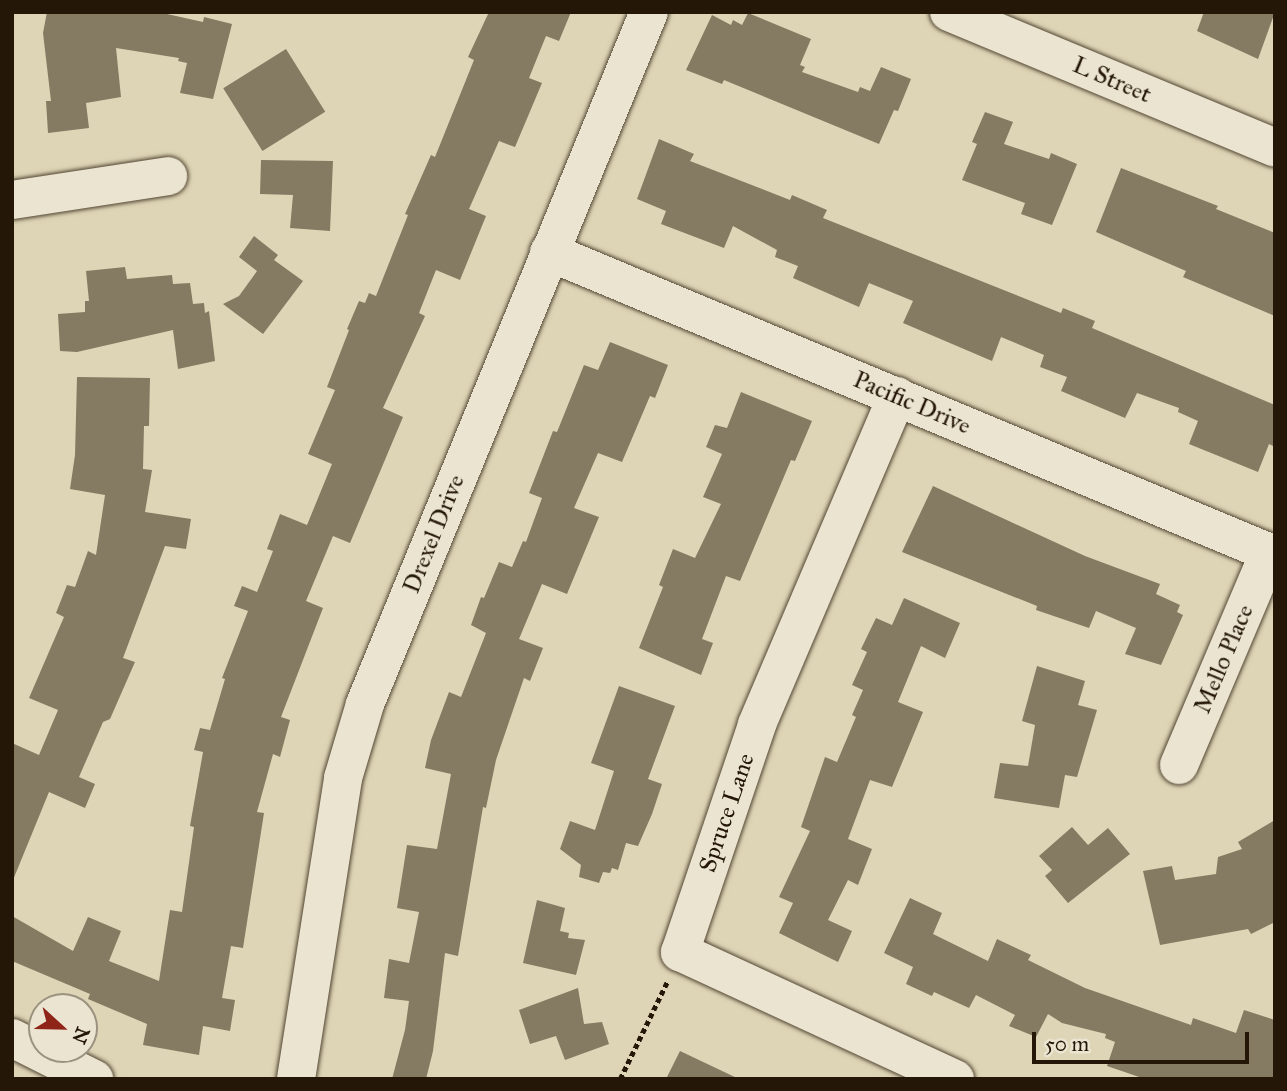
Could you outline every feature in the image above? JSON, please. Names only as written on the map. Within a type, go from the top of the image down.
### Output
[{"type":"street","name":"Drexel Drive","points":[[296,1079],[344,778],[365,704],[649,12]]},
{"type":"street","name":"L Street","points":[[949,12],[1275,148]]},
{"type":"street","points":[[12,200],[168,176]]},
{"type":"street","name":"Pacific Drive","points":[[549,252],[1272,554]]},
{"type":"street","name":"Spruce Lane","points":[[680,952],[757,725],[897,396]]},
{"type":"street","name":"Mello Place","points":[[1179,765],[1272,554]]},
{"type":"street","points":[[680,952],[955,1079]]},
{"type":"street","points":[[12,1038],[94,1079]]},
{"type":"path","points":[[620,1079],[680,952]]},
{"type":"building","points":[[47,12],[158,12],[203,22],[204,17],[232,24],[213,99],[180,93],[187,63],[178,61],[179,58],[116,48],[121,97],[86,103],[89,128],[48,133],[46,101],[51,101],[43,33]]},
{"type":"building","points":[[489,12],[571,12],[559,41],[546,36],[529,78],[542,83],[515,147],[499,141],[469,209],[486,216],[460,280],[436,270],[419,313],[425,316],[383,408],[403,417],[350,543],[333,536],[306,601],[323,608],[281,717],[290,720],[280,757],[273,754],[257,812],[264,813],[243,948],[231,946],[222,998],[235,1000],[230,1031],[203,1026],[199,1055],[143,1045],[147,1024],[98,1003],[98,993],[88,993],[12,961],[12,916],[73,951],[88,917],[121,931],[109,961],[159,981],[170,910],[182,912],[194,827],[190,826],[203,752],[194,750],[200,728],[210,730],[225,679],[222,678],[248,611],[234,606],[242,586],[257,592],[273,551],[267,549],[280,514],[307,525],[332,464],[308,454],[335,390],[327,387],[359,301],[365,303],[369,293],[376,296],[408,215],[405,214],[431,155],[435,157],[474,60],[468,57]]},
{"type":"building","points":[[1204,12],[1275,12],[1258,59],[1197,31]]},
{"type":"building","points":[[748,13],[811,39],[800,65],[805,67],[802,72],[858,92],[860,87],[870,91],[881,67],[911,79],[898,111],[894,110],[879,144],[724,80],[722,84],[686,70],[712,15],[731,25],[733,20],[742,25]]},
{"type":"building","points":[[286,49],[325,112],[262,151],[223,88]]},
{"type":"building","points":[[985,112],[1013,122],[1004,144],[1049,159],[1051,153],[1077,164],[1052,225],[1021,214],[1025,203],[962,180],[977,144],[972,142]]},
{"type":"building","points":[[659,139],[694,154],[690,161],[790,200],[792,195],[827,210],[823,218],[1061,313],[1063,308],[1095,321],[1092,328],[1275,405],[1275,447],[1269,444],[1258,472],[1189,444],[1198,421],[1178,412],[1179,408],[1137,393],[1125,418],[1061,391],[1067,377],[1040,367],[1044,355],[1001,337],[992,361],[903,323],[913,301],[869,283],[859,307],[793,278],[798,266],[775,257],[777,250],[733,226],[724,248],[661,224],[666,211],[637,199]]},
{"type":"building","points":[[261,160],[333,161],[330,231],[290,228],[293,195],[260,194]]},
{"type":"building","points":[[1121,168],[1218,206],[1216,209],[1275,233],[1275,316],[1183,277],[1186,271],[1096,232]]},
{"type":"building","points":[[254,236],[278,255],[274,260],[303,281],[263,334],[223,304],[239,296],[257,271],[239,257]]},
{"type":"building","points":[[125,267],[127,279],[172,275],[173,284],[190,283],[193,304],[204,303],[205,313],[209,311],[215,361],[178,369],[173,330],[77,352],[60,351],[58,314],[85,312],[85,301],[89,301],[86,271]]},
{"type":"building","points":[[610,342],[668,365],[655,398],[650,396],[622,462],[598,453],[574,508],[599,517],[567,594],[542,584],[519,639],[543,648],[530,681],[524,678],[496,760],[486,808],[483,807],[458,956],[445,953],[433,1051],[426,1079],[392,1079],[405,1030],[409,1001],[384,998],[389,959],[409,963],[419,912],[397,908],[407,845],[437,849],[451,774],[425,768],[431,740],[449,692],[461,697],[486,633],[471,625],[481,597],[484,598],[499,562],[512,567],[523,541],[526,542],[542,498],[529,493],[553,431],[557,432],[584,365],[598,370]]},
{"type":"building","points":[[77,377],[150,378],[149,426],[144,426],[143,469],[152,470],[145,512],[191,519],[186,549],[165,546],[123,658],[135,662],[110,719],[103,722],[79,777],[95,784],[85,808],[49,792],[13,880],[12,743],[39,755],[58,710],[29,698],[64,617],[56,613],[67,585],[75,587],[88,551],[96,555],[105,495],[70,489],[75,455]]},
{"type":"building","points":[[741,392],[812,421],[795,461],[791,460],[740,581],[726,576],[702,639],[713,643],[701,675],[639,648],[663,587],[659,585],[673,549],[695,558],[721,504],[703,497],[722,454],[706,447],[715,425],[727,428]]},
{"type":"building","points":[[933,486],[1085,556],[1160,584],[1156,594],[1180,605],[1177,612],[1183,615],[1161,665],[1125,654],[1136,628],[1096,611],[1089,628],[1036,610],[1037,606],[902,552]]},
{"type":"building","points":[[904,598],[960,623],[945,658],[921,646],[898,702],[923,712],[892,787],[870,780],[848,839],[872,849],[858,885],[848,880],[828,920],[852,931],[838,962],[779,933],[793,903],[779,897],[810,831],[801,827],[825,757],[837,762],[856,717],[852,715],[863,690],[852,685],[867,652],[861,649],[876,618],[892,625]]},
{"type":"building","points":[[1037,666],[1085,681],[1078,705],[1097,710],[1077,777],[1065,775],[1059,808],[994,798],[1000,763],[1028,766],[1035,725],[1022,721]]},
{"type":"building","points":[[619,686],[675,706],[648,779],[662,784],[652,814],[638,846],[626,843],[618,870],[612,868],[610,873],[603,872],[599,883],[579,877],[581,865],[560,849],[570,821],[595,830],[614,771],[591,763]]},
{"type":"building","points":[[1275,820],[1275,922],[1251,934],[1248,929],[1160,945],[1143,871],[1172,866],[1175,880],[1216,874],[1218,857],[1242,849],[1238,842]]},
{"type":"building","points":[[1072,827],[1088,845],[1108,828],[1130,854],[1068,903],[1045,876],[1052,870],[1039,856]]},
{"type":"building","points":[[910,898],[942,913],[933,934],[988,961],[997,939],[1031,955],[1028,960],[1085,988],[1191,1025],[1193,1018],[1236,1033],[1244,1010],[1275,1020],[1275,1079],[1145,1079],[1107,1066],[1115,1042],[1105,1038],[1106,1034],[1062,1023],[1048,1014],[1036,1037],[1009,1026],[1015,1015],[976,995],[969,1008],[934,992],[932,996],[906,984],[913,967],[884,953]]},
{"type":"building","points":[[537,900],[565,908],[560,931],[569,933],[568,938],[585,940],[576,975],[523,963]]},
{"type":"building","points":[[578,988],[584,1024],[602,1022],[609,1044],[565,1060],[556,1036],[530,1044],[519,1010]]},
{"type":"building","points":[[680,1051],[739,1079],[666,1079]]}]
